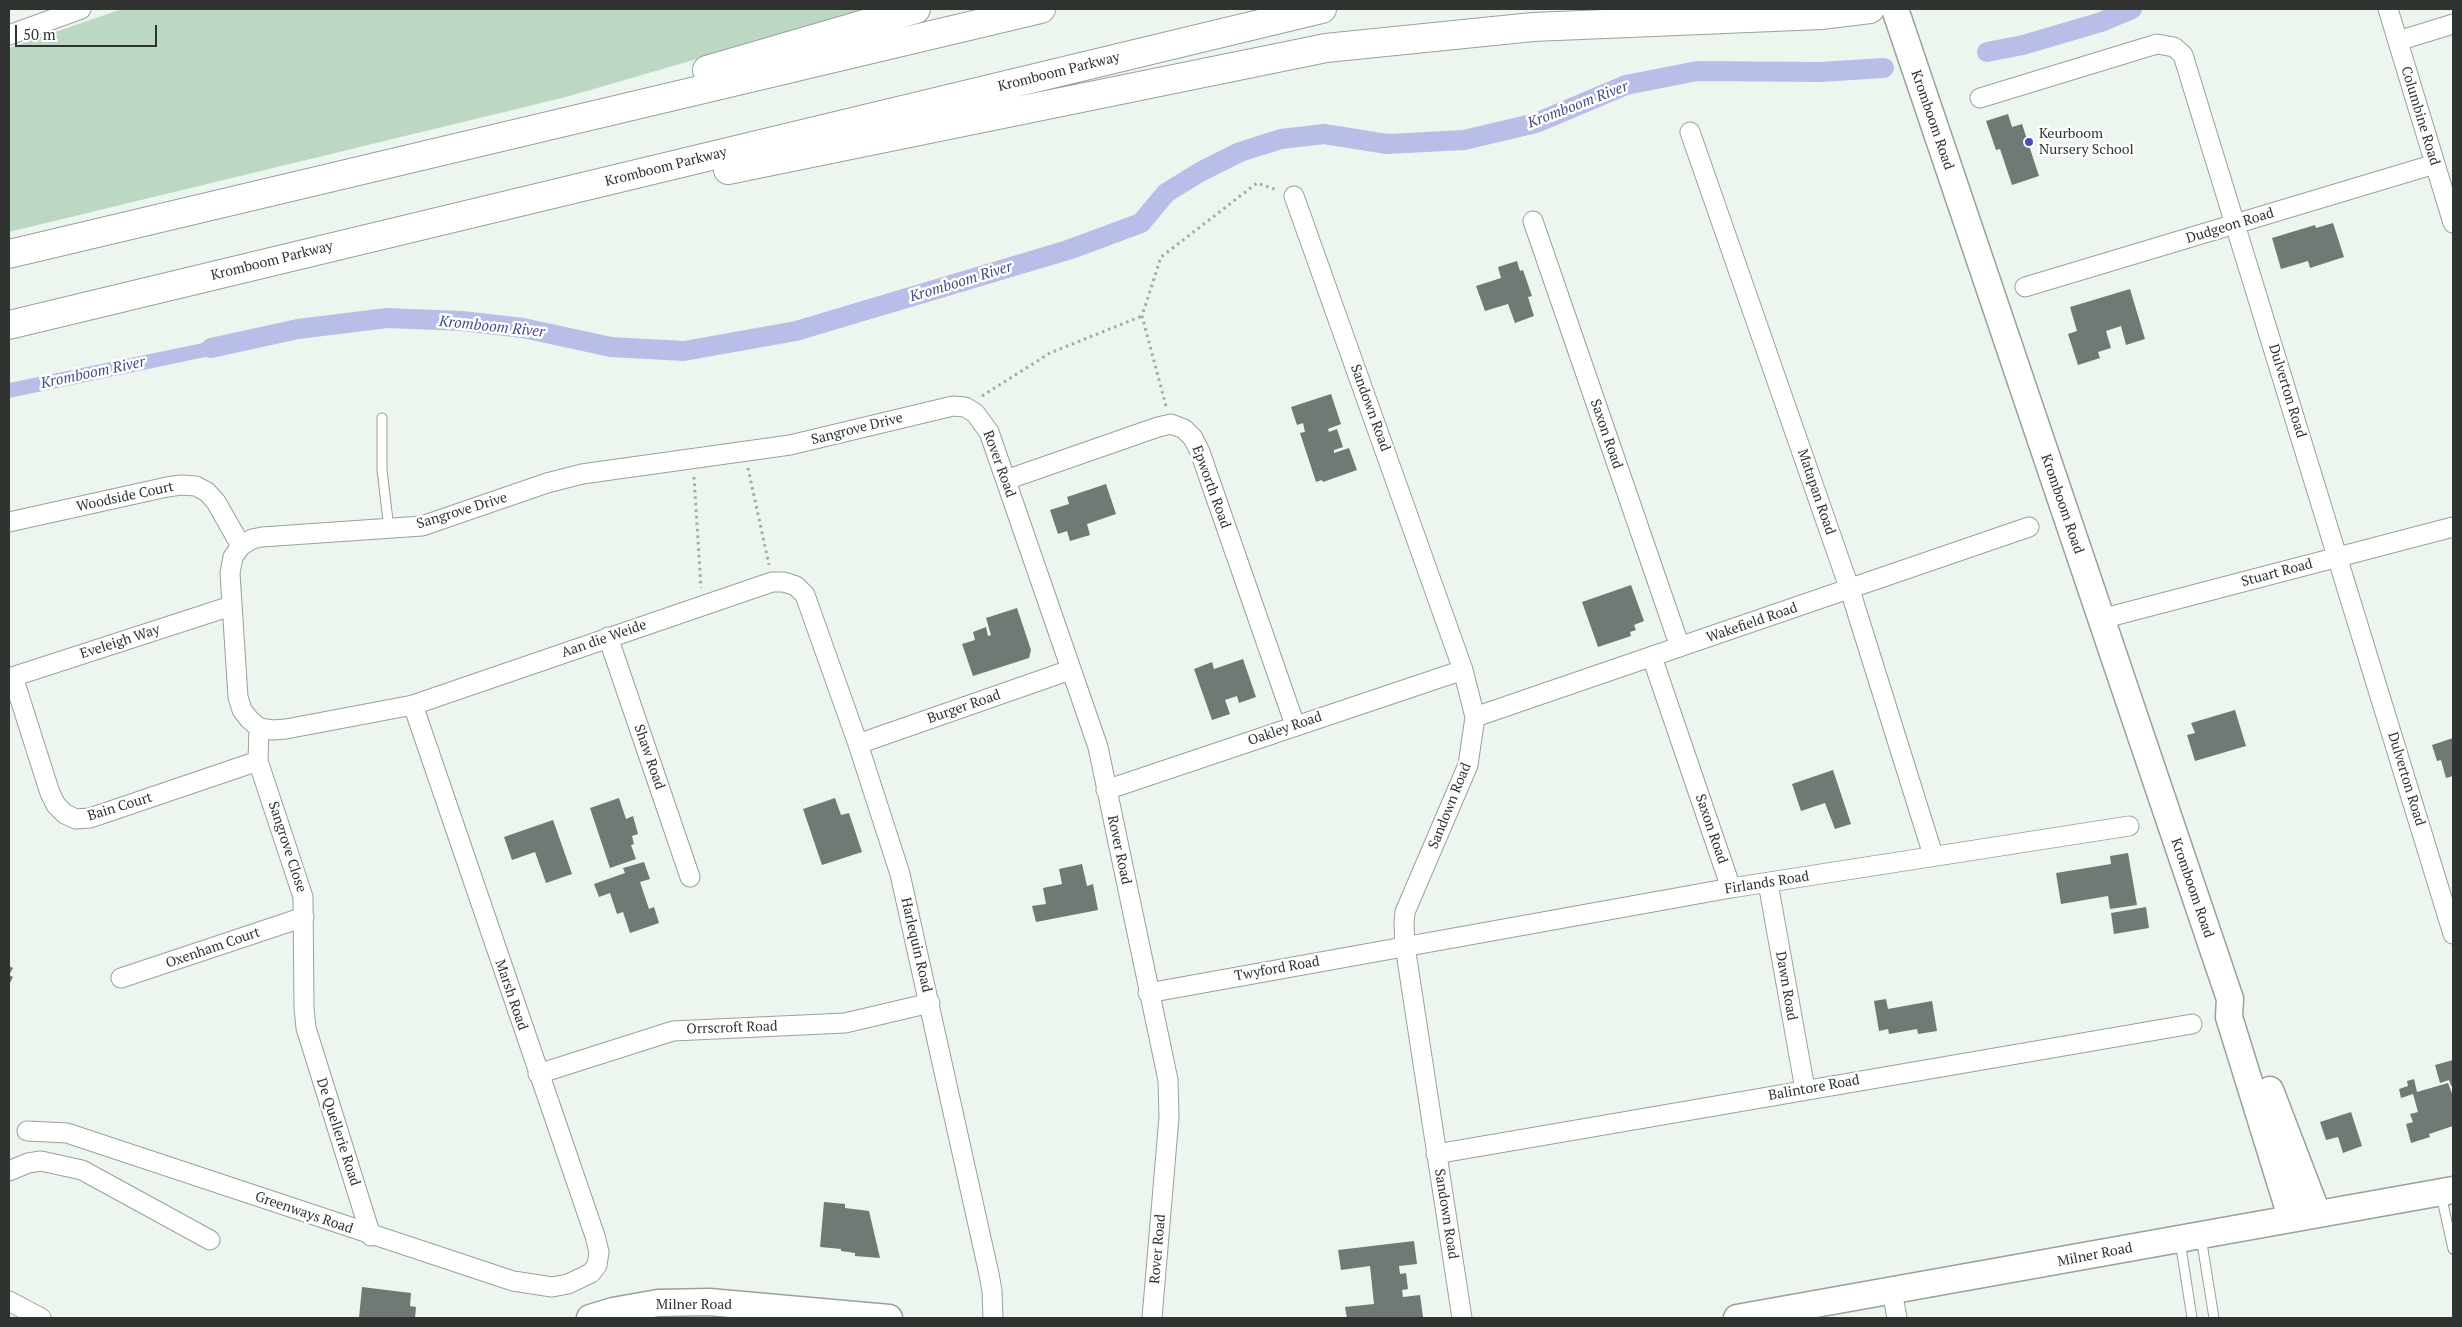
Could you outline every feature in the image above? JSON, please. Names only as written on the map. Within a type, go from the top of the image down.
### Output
[{"type":"highway","points":[[403,160],[916,9]]},
{"type":"highway","points":[[9,254],[1041,9]]},
{"type":"highway","name":"Kromboom Parkway","points":[[9,324],[1322,9]]},
{"type":"highway","points":[[568,190],[590,196],[624,193],[1326,48],[1533,27],[1821,15],[1870,9]]},
{"type":"street","points":[[9,35],[81,9]]},
{"type":"street","name":"Columbine Road","points":[[2388,9],[2453,223]]},
{"type":"street","name":"Kromboom Road","points":[[1898,21],[2230,999],[2242,1014],[2317,1213]]},
{"type":"street","points":[[2398,41],[2453,24]]},
{"type":"street","name":"Dulverton Road","points":[[1980,98],[2157,44],[2174,47],[2186,60],[2453,934]]},
{"type":"street","name":"Matapan Road","points":[[1690,132],[1850,590],[1934,855]]},
{"type":"street","name":"Dudgeon Road","points":[[2025,287],[2435,164]]},
{"type":"street","name":"Sandown Road","points":[[1294,196],[1463,670],[1475,717],[1472,748],[1462,783],[1406,912],[1405,946],[1462,1318]]},
{"type":"street","name":"Saxon Road","points":[[1533,221],[1680,647]]},
{"type":"street","name":"Sangrove Drive","points":[[241,546],[262,537],[390,529],[440,521],[565,478],[790,445],[939,408],[965,407]]},
{"type":"street","name":"Rover Road","points":[[965,407],[975,413],[989,432],[1098,747],[1170,1099],[1152,1318]]},
{"type":"street","points":[[1006,480],[1171,424]]},
{"type":"street","name":"Epworth Road","points":[[1171,424],[1184,429],[1193,438],[1200,452],[1295,725]]},
{"type":"street","name":"Woodside Court","points":[[9,522],[166,487],[196,486],[207,492],[216,502],[241,546]]},
{"type":"street","name":"Wakefield Road","points":[[1475,717],[1850,590],[2029,527]]},
{"type":"street","name":"Stuart Road","points":[[2101,619],[2453,527]]},
{"type":"street","points":[[241,546],[233,557],[230,573],[238,697],[242,710],[259,728],[286,729],[413,705]]},
{"type":"street","name":"Aan die Weide","points":[[413,705],[772,582],[784,582],[796,586]]},
{"type":"street","name":"Harlequin Road","points":[[796,586],[805,595],[813,611],[900,874],[989,1274],[992,1290],[993,1318]]},
{"type":"street","name":"Eveleigh Way","points":[[11,677],[231,606]]},
{"type":"street","name":"Shaw Road","points":[[608,637],[690,877]]},
{"type":"street","name":"Saxon Road","points":[[1652,657],[1731,888]]},
{"type":"street","name":"Burger Road","points":[[858,744],[1070,670]]},
{"type":"street","name":"Oakley Road","points":[[1106,790],[1463,670]]},
{"type":"street","name":"Bain Court","points":[[11,677],[50,793],[56,805],[65,814],[76,819],[90,818],[258,761]]},
{"type":"street","name":"Marsh Road","points":[[413,705],[599,1252],[597,1265],[582,1279]]},
{"type":"street","name":"Sangrove Close","points":[[259,728],[258,761],[303,897],[304,1008],[306,1028]]},
{"type":"street","name":"Firlands Road","points":[[1405,946],[1731,888],[2129,826]]},
{"type":"street","name":"Dawn Road","points":[[1768,883],[1805,1089]]},
{"type":"street","name":"Oxenham Court","points":[[121,978],[304,917]]},
{"type":"street","name":"Twyford Road","points":[[1148,993],[1405,946]]},
{"type":"street","name":"Kromboom Road","points":[[2230,999],[2229,1017],[2291,1217]]},
{"type":"street","name":"Orrscroft Road","points":[[538,1074],[673,1032],[845,1023],[930,1003]]},
{"type":"street","name":"Balintore Road","points":[[1436,1154],[1805,1089],[2192,1024]]},
{"type":"street","name":"De Quellerie Road","points":[[306,1028],[371,1236]]},
{"type":"street","name":"Greenways Road","points":[[27,1131],[67,1133],[371,1236],[513,1281],[552,1286],[582,1279]]},
{"type":"street","points":[[9,1171],[28,1163],[41,1161],[75,1168],[98,1177],[210,1240]]},
{"type":"street","name":"Milner Road","points":[[1737,1318],[2291,1217],[2447,1191]]},
{"type":"street","points":[[1892,1291],[1897,1318]]},
{"type":"street","points":[[9,1301],[41,1318]]},
{"type":"street","name":"Milner Road","points":[[590,1318],[613,1311],[658,1303],[708,1302],[889,1318]]},
{"type":"lane","points":[[382,418],[382,470],[390,529]]},
{"type":"lane","points":[[2447,1191],[2453,1249]]},
{"type":"lane","points":[[2190,1236],[2192,1318]]},
{"type":"lane","points":[[2190,1236],[2214,1318]]},
{"type":"path","points":[[1171,424],[1142,316],[1160,257],[1257,183],[1294,196]]},
{"type":"path","points":[[965,407],[1050,353],[1142,316]]},
{"type":"path","points":[[745,451],[772,582]]},
{"type":"path","points":[[693,458],[702,606]]},
{"type":"green space","points":[[122,9],[869,9],[566,97],[9,232],[9,48]]},
{"type":"water","points":[[237,336],[239,350],[9,398],[9,383]]},
{"type":"building","points":[[2008,114],[2012,127],[2022,124],[2039,176],[2012,185],[2000,149],[1996,150],[1986,121]]},
{"type":"building","points":[[2333,223],[2344,257],[2310,268],[2308,261],[2281,269],[2272,238],[2315,225],[2316,228]]},
{"type":"building","points":[[1517,261],[1520,271],[1523,270],[1532,296],[1528,297],[1534,316],[1515,323],[1508,304],[1485,311],[1476,286],[1501,278],[1498,267]]},
{"type":"building","points":[[2130,289],[2145,339],[2126,345],[2121,326],[2106,331],[2111,348],[2098,352],[2100,358],[2078,365],[2068,334],[2077,331],[2070,307]]},
{"type":"building","points":[[1331,394],[1341,424],[1328,429],[1329,432],[1337,429],[1343,447],[1334,450],[1334,453],[1349,448],[1357,470],[1323,482],[1322,480],[1316,482],[1300,433],[1305,432],[1303,423],[1297,425],[1291,407]]},
{"type":"building","points":[[1106,484],[1116,514],[1087,524],[1090,535],[1070,541],[1067,531],[1058,534],[1050,510],[1069,504],[1067,497]]},
{"type":"building","points":[[1631,585],[1644,621],[1634,625],[1636,630],[1630,632],[1631,636],[1598,647],[1582,602]]},
{"type":"building","points":[[1017,608],[1031,650],[1029,658],[973,676],[962,644],[975,640],[973,632],[986,627],[988,636],[991,635],[986,618]]},
{"type":"building","points":[[1243,659],[1256,697],[1239,703],[1237,696],[1225,700],[1230,714],[1212,720],[1194,669],[1212,662],[1214,669]]},
{"type":"building","points":[[2235,710],[2246,746],[2195,761],[2187,735],[2195,733],[2191,723]]},
{"type":"building","points":[[2453,738],[2453,776],[2446,778],[2441,760],[2437,761],[2432,745]]},
{"type":"building","points":[[1833,770],[1851,824],[1835,829],[1825,803],[1801,811],[1792,784]]},
{"type":"building","points":[[619,798],[626,819],[633,816],[638,834],[632,836],[634,844],[631,845],[636,859],[610,868],[590,808]]},
{"type":"building","points":[[835,798],[841,815],[849,813],[862,852],[822,865],[803,809]]},
{"type":"building","points":[[553,820],[572,874],[546,883],[535,852],[512,860],[504,837]]},
{"type":"building","points":[[2128,853],[2137,905],[2110,909],[2108,896],[2061,904],[2056,873],[2111,864],[2110,856]]},
{"type":"building","points":[[644,862],[650,879],[640,882],[649,909],[654,907],[659,923],[630,933],[623,912],[617,914],[610,893],[599,897],[594,884],[625,873],[623,868]]},
{"type":"building","points":[[1082,864],[1087,886],[1093,884],[1098,910],[1036,922],[1032,906],[1046,904],[1043,888],[1062,884],[1059,869]]},
{"type":"building","points":[[2146,907],[2149,928],[2114,934],[2111,913]]},
{"type":"building","points":[[9,966],[13,968],[9,975]]},
{"type":"building","points":[[9,975],[13,977],[9,985]]},
{"type":"building","points":[[1886,999],[1888,1009],[1932,1001],[1937,1031],[1918,1034],[1917,1029],[1889,1034],[1888,1029],[1879,1031],[1874,1001]]},
{"type":"building","points":[[2453,1060],[2453,1085],[2451,1086],[2449,1080],[2440,1083],[2435,1065]]},
{"type":"building","points":[[2414,1079],[2417,1092],[2448,1083],[2453,1096],[2453,1126],[2429,1134],[2430,1137],[2411,1143],[2406,1124],[2413,1122],[2410,1114],[2418,1112],[2413,1094],[2401,1098],[2399,1089],[2408,1086],[2407,1081]]},
{"type":"building","points":[[2351,1112],[2362,1146],[2343,1153],[2338,1137],[2326,1140],[2320,1122]]},
{"type":"building","points":[[824,1202],[845,1204],[845,1208],[869,1211],[880,1258],[855,1256],[855,1253],[841,1251],[841,1249],[820,1247]]},
{"type":"building","points":[[1414,1241],[1417,1264],[1399,1266],[1400,1274],[1406,1273],[1408,1289],[1402,1290],[1403,1297],[1420,1295],[1423,1317],[1347,1318],[1345,1307],[1374,1304],[1370,1266],[1341,1270],[1338,1250]]},
{"type":"building","points":[[362,1287],[411,1293],[410,1306],[416,1307],[415,1318],[359,1318]]},
{"type":"waterway","name":"Kromboom River","points":[[1987,52],[2023,45],[2101,22],[2132,9]]},
{"type":"waterway","name":"Kromboom River","points":[[211,348],[298,329],[387,318],[462,321],[523,328],[611,347],[684,351],[796,331],[1068,250],[1141,223],[1166,193],[1200,172],[1240,152],[1281,139],[1324,134],[1387,144],[1464,140],[1536,123],[1626,85],[1697,71],[1820,72],[1884,68]]},
{"type":"place","name":"Keurboom Nursery School","points":[[2029,142]]}]
